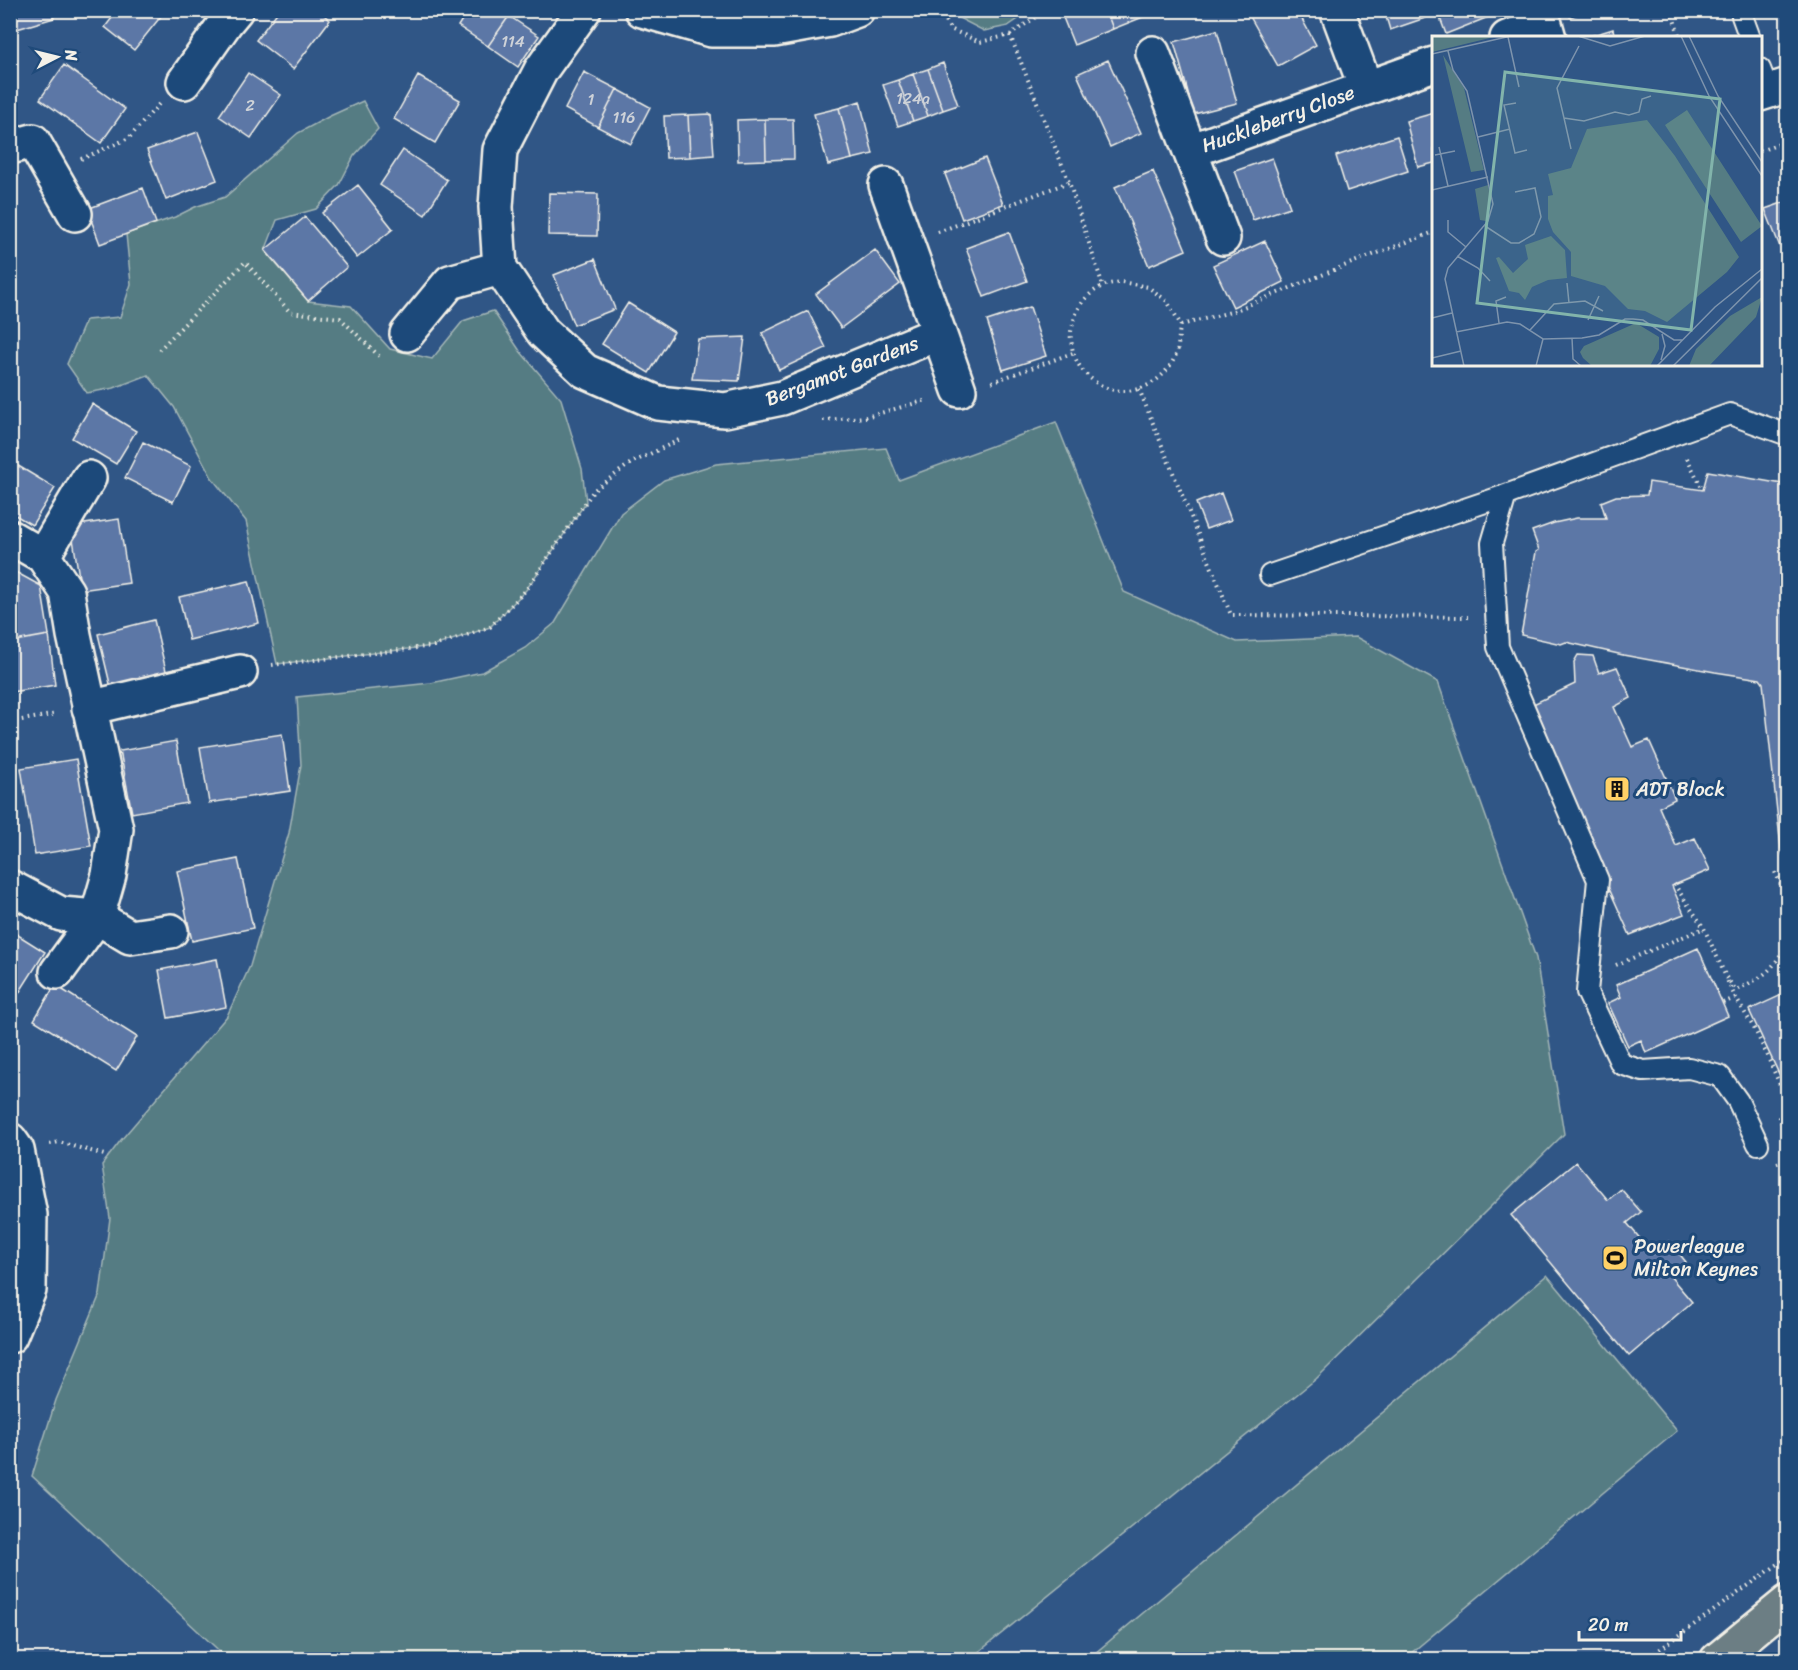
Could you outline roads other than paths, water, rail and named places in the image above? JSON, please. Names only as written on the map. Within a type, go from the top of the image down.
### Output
[{"type":"highway","points":[[1717,1659],[1788,1602]]},
{"type":"street","points":[[184,82],[237,10]]},
{"type":"street","points":[[407,334],[450,282],[500,268],[496,207],[500,150],[541,70],[584,10]]},
{"type":"street","points":[[642,10],[711,30],[774,30],[830,20],[857,10]]},
{"type":"street","name":"Huckleberry Close","points":[[1337,10],[1365,88]]},
{"type":"street","points":[[1512,36],[1545,24]]},
{"type":"street","name":"Huckleberry Close","points":[[1153,53],[1223,238]]},
{"type":"street","name":"Huckleberry Close","points":[[1190,151],[1432,65]]},
{"type":"street","points":[[10,147],[33,141],[75,214]]},
{"type":"street","name":"Bergamot Gardens","points":[[500,268],[543,332],[585,371],[658,403],[725,410],[782,398],[939,333],[886,185]]},
{"type":"street","points":[[939,333],[959,390]]},
{"type":"street","points":[[43,556],[89,478]]},
{"type":"street","points":[[10,537],[43,556],[67,592],[89,708],[116,829],[109,875],[97,917],[57,972]]},
{"type":"street","points":[[89,708],[240,672]]},
{"type":"street","points":[[10,887],[61,914],[97,917],[130,937],[171,931]]},
{"type":"street","points":[[10,1336],[29,1290],[30,1215],[14,1145]]},
{"type":"lane","points":[[1742,16],[1749,36]]},
{"type":"lane","points":[[1270,575],[1506,495],[1730,414],[1788,435]]},
{"type":"lane","points":[[1506,495],[1492,543],[1498,647],[1598,880],[1587,992],[1621,1064],[1643,1071],[1689,1068],[1720,1077],[1738,1101],[1758,1144]]},
{"type":"place","name":"ADT Block","points":[[1617,789]]},
{"type":"place","name":"Powerleague Milton Keynes","points":[[1615,1258]]}]
